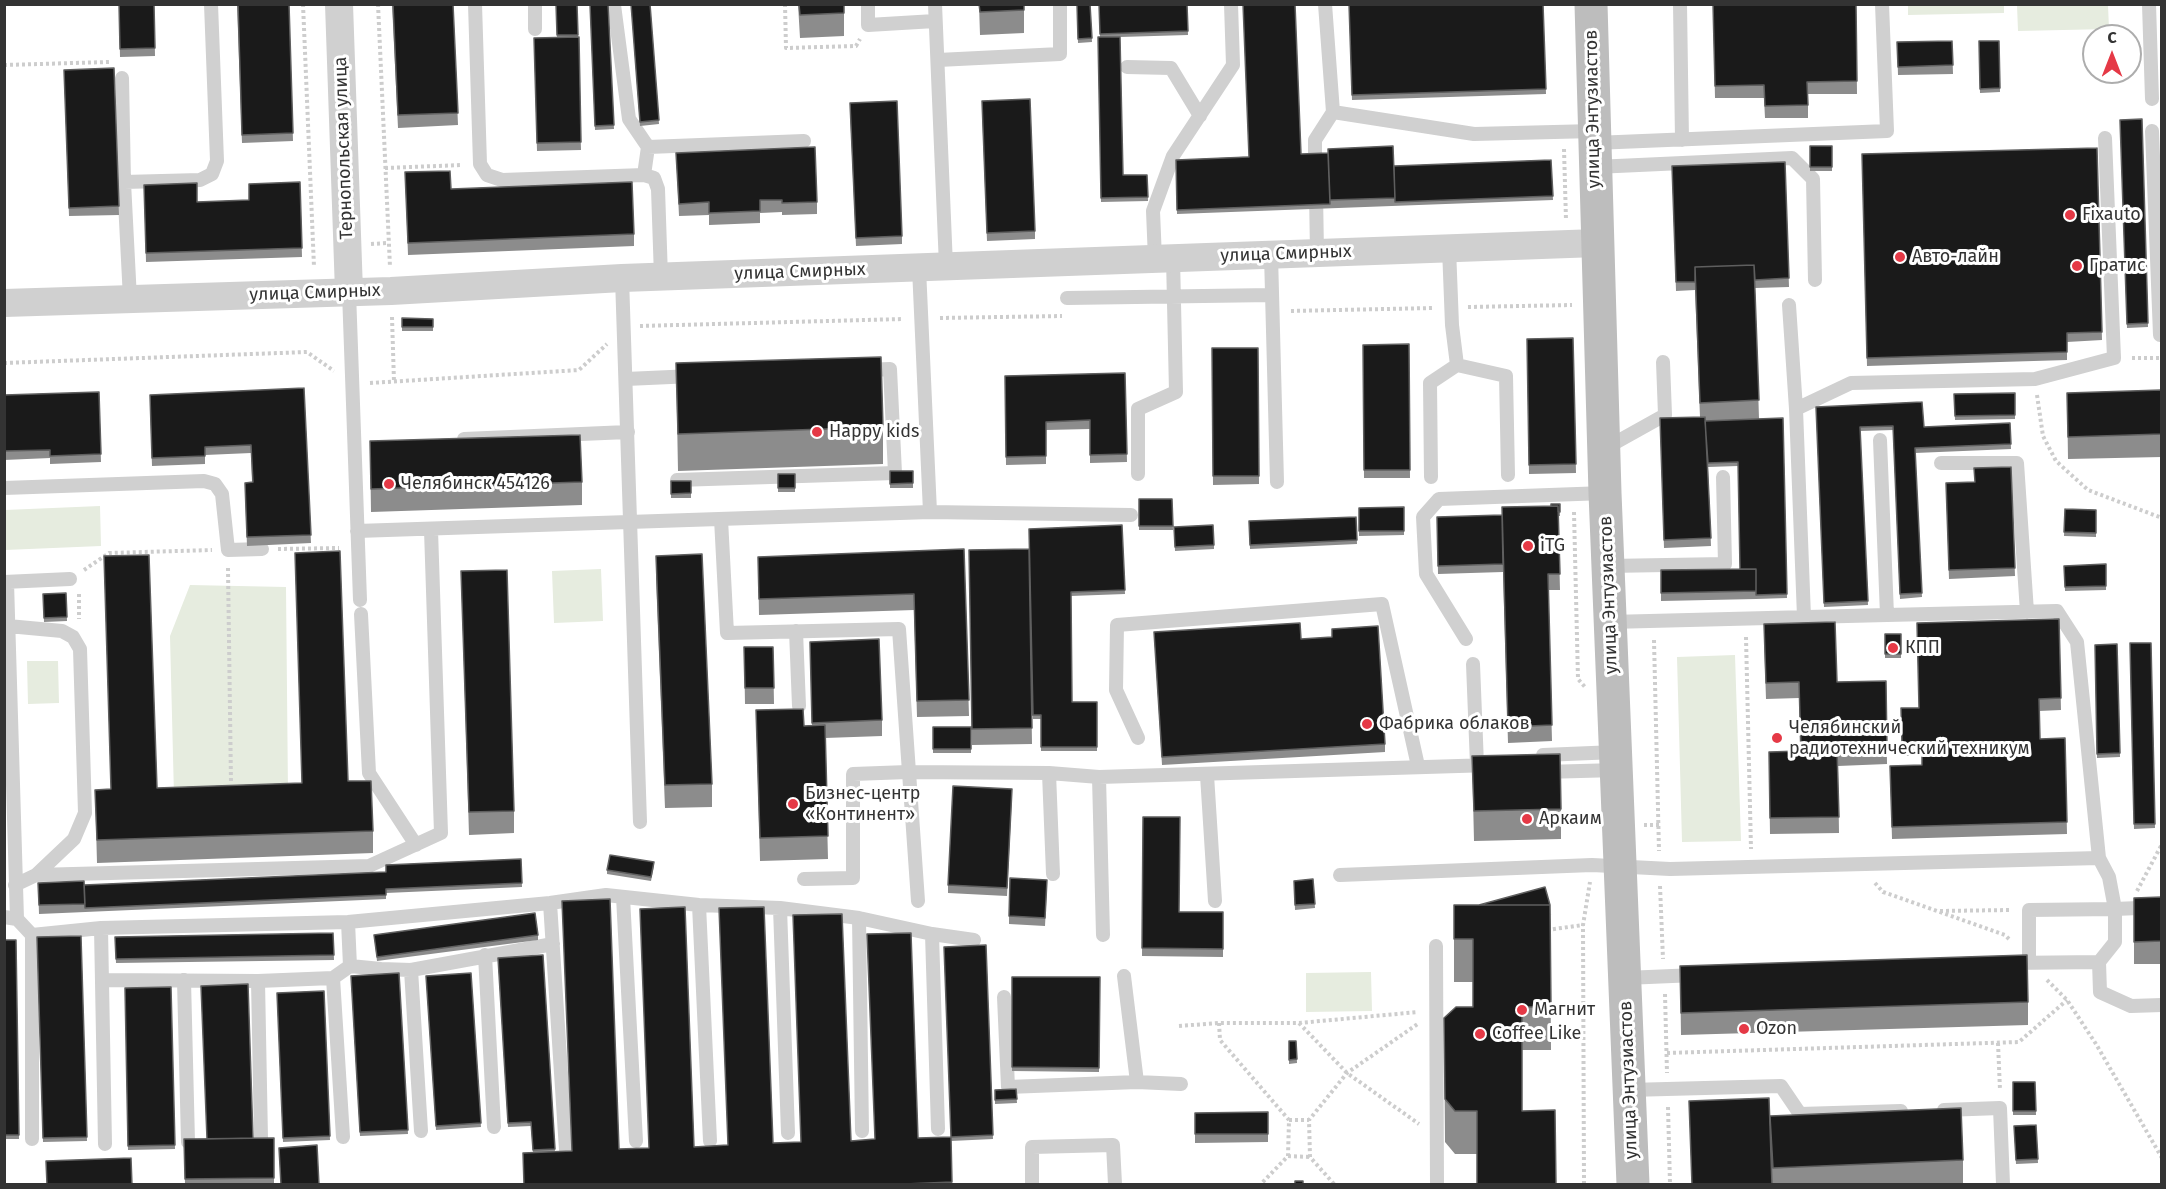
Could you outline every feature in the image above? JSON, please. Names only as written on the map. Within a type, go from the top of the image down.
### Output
[{"type":"main road","name":"улица Энтузиастов","points":[[1591,4],[1587,143],[1577,305],[1604,449],[1593,493],[1608,566],[1616,761],[1606,866],[1624,978],[1633,1185]]},
{"type":"street","name":"Тернопольская улица","points":[[339,4],[349,292]]},
{"type":"street","name":"улица Смирных","points":[[4,303],[391,291],[622,278],[1581,244]]},
{"type":"lane","points":[[124,182],[200,180],[212,174],[217,161],[211,4]]},
{"type":"lane","points":[[475,4],[480,164],[487,175],[502,180],[644,175],[654,178],[658,189],[661,277]]},
{"type":"lane","points":[[535,4],[535,29]]},
{"type":"lane","points":[[867,4],[868,25],[935,21]]},
{"type":"lane","points":[[930,512],[921,319],[933,267],[938,60],[934,4]]},
{"type":"lane","points":[[938,60],[1060,54],[1060,4]]},
{"type":"lane","points":[[1138,474],[1138,409],[1176,392],[1174,297],[1153,211],[1173,156],[1233,65],[1231,4]]},
{"type":"lane","points":[[1317,253],[1315,140],[1333,112],[1325,4]]},
{"type":"lane","points":[[1680,4],[1682,140]]},
{"type":"lane","points":[[1587,143],[1887,131],[1882,4]]},
{"type":"lane","points":[[2149,4],[2152,99]]},
{"type":"lane","points":[[614,5],[629,119],[648,147],[644,175]]},
{"type":"lane","points":[[1127,67],[1171,68],[1200,116]]},
{"type":"lane","points":[[122,78],[130,299]]},
{"type":"lane","points":[[1333,112],[1474,135],[1792,158],[1813,179],[1815,280]]},
{"type":"lane","points":[[2152,131],[2160,335],[2162,335]]},
{"type":"lane","points":[[1796,409],[1851,383],[2035,379],[2114,358],[2105,138]]},
{"type":"lane","points":[[648,147],[804,141]]},
{"type":"lane","points":[[1449,248],[1452,325],[1457,365]]},
{"type":"lane","points":[[1271,255],[1277,482]]},
{"type":"lane","points":[[622,278],[632,522],[640,822]]},
{"type":"lane","points":[[349,292],[352,384],[360,443],[357,547],[369,773],[416,845]]},
{"type":"lane","points":[[1067,298],[1272,295]]},
{"type":"lane","points":[[1789,305],[1796,409],[1803,617]]},
{"type":"lane","points":[[1604,449],[1665,415],[1663,362]]},
{"type":"lane","points":[[1431,477],[1430,382],[1457,365],[1506,376],[1508,475]]},
{"type":"lane","points":[[677,480],[895,473],[890,369],[855,370]]},
{"type":"lane","points":[[626,379],[705,376]]},
{"type":"lane","points":[[450,439],[628,432]]},
{"type":"lane","points":[[1880,440],[1887,615]]},
{"type":"lane","points":[[1941,463],[2017,463],[2027,612]]},
{"type":"lane","points":[[1608,566],[1725,564],[1723,477]]},
{"type":"lane","points":[[4,488],[204,481],[215,483],[222,494],[228,550],[262,549]]},
{"type":"lane","points":[[1466,639],[1426,574],[1423,517],[1439,499],[1593,493]]},
{"type":"lane","points":[[357,531],[930,512],[1131,515]]},
{"type":"lane","points":[[721,519],[727,633],[899,629],[918,902]]},
{"type":"lane","points":[[36,875],[369,866],[441,833],[431,530]]},
{"type":"lane","points":[[70,579],[6,582],[15,885],[11,918],[32,935],[101,928],[348,922],[550,903],[606,895],[699,905],[780,908],[859,918],[932,934],[974,940]]},
{"type":"lane","points":[[1138,738],[1116,690],[1117,625],[1382,604],[1418,766]]},
{"type":"lane","points":[[1610,622],[2057,611],[2077,642],[2099,858],[2122,908],[2115,942],[2099,962],[2100,992],[2131,1006],[2162,1005]]},
{"type":"lane","points":[[8,626],[62,631],[73,637],[80,649],[85,813],[74,839],[36,875],[15,885]]},
{"type":"lane","points":[[796,631],[799,706]]},
{"type":"lane","points":[[1473,664],[1477,765]]},
{"type":"lane","points":[[1525,756],[1616,761]]},
{"type":"lane","points":[[1527,772],[1616,761]]},
{"type":"lane","points":[[804,879],[853,878],[854,774],[1049,773],[1099,777],[1503,764]]},
{"type":"lane","points":[[1049,773],[1053,874]]},
{"type":"lane","points":[[1207,775],[1215,901]]},
{"type":"lane","points":[[1099,777],[1103,935]]},
{"type":"lane","points":[[1340,875],[1606,866],[1660,869],[2099,858]]},
{"type":"lane","points":[[624,897],[636,1141]]},
{"type":"lane","points":[[550,903],[566,1150]]},
{"type":"lane","points":[[699,905],[710,1141]]},
{"type":"lane","points":[[2029,962],[2029,910],[2162,907]]},
{"type":"lane","points":[[780,908],[788,1133]]},
{"type":"lane","points":[[859,918],[862,1131]]},
{"type":"lane","points":[[348,922],[350,966]]},
{"type":"lane","points":[[101,928],[105,1144]]},
{"type":"lane","points":[[932,934],[938,1129]]},
{"type":"lane","points":[[32,935],[32,1139]]},
{"type":"lane","points":[[102,980],[258,981],[333,978],[350,966],[411,970],[553,944]]},
{"type":"lane","points":[[1436,946],[1437,1185]]},
{"type":"lane","points":[[485,955],[494,1127]]},
{"type":"lane","points":[[1994,963],[2099,962]]},
{"type":"lane","points":[[411,970],[421,1131]]},
{"type":"lane","points":[[1624,978],[1711,974]]},
{"type":"lane","points":[[1124,976],[1137,1082]]},
{"type":"lane","points":[[333,978],[343,1137]]},
{"type":"lane","points":[[184,980],[188,1142]]},
{"type":"lane","points":[[258,981],[261,1139]]},
{"type":"lane","points":[[1004,997],[1008,1087],[1137,1082],[1181,1084]]},
{"type":"lane","points":[[1629,1090],[1781,1086],[1800,1114],[2000,1108],[2003,1185]]},
{"type":"lane","points":[[1032,1185],[1032,1147],[1113,1145],[1115,1185]]},
{"type":"path","points":[[303,4],[314,273]]},
{"type":"path","points":[[378,4],[394,382]]},
{"type":"path","points":[[785,4],[786,48],[856,46],[868,25]]},
{"type":"path","points":[[4,65],[109,62],[122,78]]},
{"type":"path","points":[[1581,244],[1587,143]]},
{"type":"path","points":[[385,168],[480,164]]},
{"type":"path","points":[[1272,312],[1577,305]]},
{"type":"path","points":[[4,363],[307,352],[352,384],[579,370],[624,326],[1071,316]]},
{"type":"path","points":[[2114,358],[2162,358]]},
{"type":"path","points":[[2035,379],[2043,436],[2056,461],[2088,490],[2162,518]]},
{"type":"path","points":[[1588,691],[1578,680],[1574,512],[1593,493]]},
{"type":"path","points":[[262,549],[357,547]]},
{"type":"path","points":[[70,579],[109,553],[228,550],[231,783]]},
{"type":"path","points":[[1745,619],[1751,867]]},
{"type":"path","points":[[1654,621],[1670,1185]]},
{"type":"path","points":[[2122,908],[2162,844]]},
{"type":"path","points":[[1858,865],[1883,892],[2005,935],[2067,1000],[2096,1044],[2162,1158]]},
{"type":"path","points":[[1584,1185],[1583,925],[1606,866]]},
{"type":"path","points":[[1936,911],[2029,910]]},
{"type":"path","points":[[1536,932],[1583,925]]},
{"type":"path","points":[[1666,1053],[2019,1042],[2067,1000]]},
{"type":"path","points":[[1179,1026],[1219,1023],[1299,1023],[1437,1010]]},
{"type":"path","points":[[1334,1185],[1310,1157],[1310,1120],[1347,1073],[1437,1010]]},
{"type":"path","points":[[1219,1023],[1220,1040],[1289,1120],[1288,1156],[1261,1185]]},
{"type":"path","points":[[1299,1023],[1347,1073],[1437,1137]]},
{"type":"path","points":[[1998,1042],[2000,1108]]},
{"type":"path","points":[[1289,1120],[1310,1120]]},
{"type":"path","points":[[1288,1156],[1310,1157]]},
{"type":"shaded area","points":[[1908,5],[2004,5],[2004,13],[1908,15]]},
{"type":"shaded area","points":[[2017,5],[2108,5],[2109,24],[2082,24],[2082,30],[2018,31]]},
{"type":"shaded area","points":[[100,506],[101,546],[5,550],[5,510]]},
{"type":"shaded area","points":[[601,569],[603,621],[554,623],[552,571]]},
{"type":"shaded area","points":[[190,585],[286,587],[288,794],[174,796],[170,636]]},
{"type":"shaded area","points":[[1735,655],[1741,841],[1682,842],[1677,657]]},
{"type":"shaded area","points":[[27,661],[58,661],[59,703],[28,704]]},
{"type":"shaded area","points":[[1371,972],[1372,1011],[1306,1012],[1306,973]]},
{"type":"building","points":[[119,4],[154,4],[155,48],[120,49]]},
{"type":"building","points":[[238,4],[289,4],[293,133],[242,135]]},
{"type":"building","points":[[393,4],[453,4],[458,113],[398,115]]},
{"type":"building","points":[[556,4],[577,4],[578,35],[557,35]]},
{"type":"building","points":[[590,4],[608,4],[614,125],[595,126]]},
{"type":"building","points":[[631,4],[650,4],[659,120],[640,122]]},
{"type":"building","points":[[799,4],[844,4],[844,13],[800,15]]},
{"type":"building","points":[[979,4],[1024,4],[1024,10],[980,12]]},
{"type":"building","points":[[1077,4],[1090,4],[1092,38],[1078,39]]},
{"type":"building","points":[[1099,4],[1187,4],[1188,31],[1100,34]]},
{"type":"building","points":[[1243,4],[1295,4],[1301,154],[1328,153],[1330,204],[1177,210],[1176,160],[1249,157]]},
{"type":"building","points":[[1349,4],[1543,4],[1546,89],[1352,95]]},
{"type":"building","points":[[1713,4],[1856,4],[1857,81],[1807,82],[1808,105],[1765,106],[1764,85],[1715,86]]},
{"type":"building","points":[[579,37],[581,142],[537,143],[534,38]]},
{"type":"building","points":[[1098,37],[1120,37],[1123,175],[1147,175],[1148,197],[1101,198]]},
{"type":"building","points":[[1952,41],[1953,65],[1898,67],[1897,42]]},
{"type":"building","points":[[1979,41],[1999,41],[2000,88],[1980,89]]},
{"type":"building","points":[[114,68],[119,206],[69,208],[64,70]]},
{"type":"building","points":[[1030,99],[1035,231],[987,233],[982,101]]},
{"type":"building","points":[[897,101],[902,236],[856,238],[850,103]]},
{"type":"building","points":[[2142,119],[2148,323],[2127,324],[2120,120]]},
{"type":"building","points":[[1393,146],[1395,198],[1330,200],[1328,149]]},
{"type":"building","points":[[1810,146],[1832,146],[1832,167],[1810,167]]},
{"type":"building","points":[[815,147],[817,202],[782,203],[782,200],[760,200],[760,211],[709,213],[709,202],[679,204],[676,153]]},
{"type":"building","points":[[2097,148],[2102,332],[2067,333],[2067,352],[1867,358],[1862,154]]},
{"type":"building","points":[[1551,160],[1553,196],[1395,202],[1394,166]]},
{"type":"building","points":[[1785,162],[1789,278],[1755,280],[1754,265],[1695,267],[1695,282],[1676,282],[1672,166]]},
{"type":"building","points":[[450,171],[451,189],[632,182],[634,234],[408,243],[405,172]]},
{"type":"building","points":[[300,182],[302,248],[146,253],[144,185],[197,183],[197,202],[249,200],[249,184]]},
{"type":"building","points":[[1754,265],[1759,400],[1700,403],[1695,267]]},
{"type":"building","points":[[402,318],[433,319],[433,327],[402,327]]},
{"type":"building","points":[[1573,338],[1576,464],[1529,465],[1527,339]]},
{"type":"building","points":[[1409,344],[1410,470],[1364,470],[1363,345]]},
{"type":"building","points":[[1212,348],[1258,348],[1259,476],[1213,476]]},
{"type":"building","points":[[881,357],[883,427],[678,434],[676,363]]},
{"type":"building","points":[[1125,373],[1127,454],[1090,455],[1090,420],[1046,422],[1046,456],[1006,457],[1005,376]]},
{"type":"building","points":[[304,388],[311,535],[247,537],[245,483],[253,482],[251,445],[205,447],[205,456],[152,458],[150,395]]},
{"type":"building","points":[[2162,390],[2162,434],[2068,437],[2067,393]]},
{"type":"building","points":[[99,392],[101,454],[50,456],[50,450],[4,451],[4,395]]},
{"type":"building","points":[[2015,393],[2015,415],[1955,416],[1954,394]]},
{"type":"building","points":[[1922,402],[1924,427],[2010,423],[2011,444],[1915,448],[1922,593],[1900,594],[1893,426],[1860,427],[1868,601],[1824,603],[1816,407]]},
{"type":"building","points":[[1705,417],[1711,538],[1664,540],[1660,418]]},
{"type":"building","points":[[1783,418],[1787,594],[1756,595],[1756,569],[1740,569],[1738,462],[1708,463],[1705,421]]},
{"type":"building","points":[[580,435],[582,482],[371,489],[370,441]]},
{"type":"building","points":[[2011,467],[2015,568],[1949,570],[1946,483],[1975,482],[1974,468]]},
{"type":"building","points":[[890,471],[913,471],[913,483],[890,484]]},
{"type":"building","points":[[778,474],[795,474],[795,488],[778,488]]},
{"type":"building","points":[[671,481],[691,481],[691,493],[671,494]]},
{"type":"building","points":[[1139,499],[1172,499],[1173,526],[1139,526]]},
{"type":"building","points":[[1551,504],[1560,504],[1560,512],[1558,512],[1558,506],[1551,506]]},
{"type":"building","points":[[1558,506],[1560,574],[1548,574],[1552,725],[1508,727],[1502,507]]},
{"type":"building","points":[[1404,507],[1404,531],[1359,531],[1359,508]]},
{"type":"building","points":[[2065,509],[2096,510],[2096,533],[2064,532]]},
{"type":"building","points":[[1502,515],[1503,564],[1438,566],[1437,517]]},
{"type":"building","points":[[1356,517],[1357,540],[1250,545],[1249,521]]},
{"type":"building","points":[[1122,525],[1125,590],[1071,592],[1072,702],[1097,702],[1097,747],[1041,747],[1041,715],[1033,715],[1029,529]]},
{"type":"building","points":[[1213,525],[1214,545],[1175,547],[1174,527]]},
{"type":"building","points":[[964,549],[969,700],[917,701],[914,594],[759,599],[758,557]]},
{"type":"building","points":[[1029,549],[1032,728],[972,729],[969,550]]},
{"type":"building","points":[[340,551],[348,781],[371,781],[373,831],[97,840],[95,790],[111,789],[104,556],[149,555],[157,788],[302,783],[295,553]]},
{"type":"building","points":[[702,554],[712,784],[665,785],[656,556]]},
{"type":"building","points":[[2106,564],[2106,586],[2065,587],[2064,566]]},
{"type":"building","points":[[1756,569],[1756,591],[1661,593],[1661,570]]},
{"type":"building","points":[[507,570],[514,811],[469,812],[461,571]]},
{"type":"building","points":[[66,593],[67,617],[44,618],[43,594]]},
{"type":"building","points":[[2059,619],[2061,698],[2039,699],[2040,739],[2065,738],[2067,822],[1892,827],[1890,766],[1922,765],[1922,743],[1902,744],[1901,708],[1919,708],[1917,623]]},
{"type":"building","points":[[1835,622],[1837,682],[1886,681],[1887,748],[1837,750],[1839,817],[1770,818],[1769,752],[1801,751],[1799,682],[1766,683],[1764,624]]},
{"type":"building","points":[[1300,623],[1301,639],[1332,637],[1332,629],[1378,626],[1385,744],[1162,757],[1154,632]]},
{"type":"building","name":"КПП","points":[[1885,634],[1901,634],[1901,654],[1885,654]]},
{"type":"building","points":[[879,639],[882,720],[812,723],[810,642]]},
{"type":"building","points":[[2130,643],[2151,643],[2155,824],[2134,824]]},
{"type":"building","points":[[2117,644],[2120,753],[2097,754],[2095,645]]},
{"type":"building","points":[[744,647],[773,647],[774,688],[745,688]]},
{"type":"building","name":"Бизнес-центр «Континент»","points":[[803,709],[804,726],[825,725],[828,836],[760,838],[756,710]]},
{"type":"building","points":[[933,727],[971,727],[971,749],[933,749]]},
{"type":"building","points":[[1560,754],[1561,809],[1474,811],[1472,756]]},
{"type":"building","points":[[953,786],[1012,789],[1007,888],[948,885]]},
{"type":"building","points":[[1143,817],[1180,817],[1179,912],[1223,912],[1223,949],[1142,948]]},
{"type":"building","points":[[610,855],[654,862],[651,877],[607,870]]},
{"type":"building","points":[[521,859],[522,883],[386,889],[386,895],[85,908],[84,885],[386,872],[386,865]]},
{"type":"building","points":[[1010,878],[1047,880],[1045,918],[1009,916]]},
{"type":"building","points":[[1313,879],[1315,904],[1295,905],[1294,881]]},
{"type":"building","points":[[84,881],[85,904],[39,905],[38,883]]},
{"type":"building","points":[[1545,887],[1550,905],[1479,905]]},
{"type":"building","points":[[2162,897],[2162,941],[2134,942],[2134,898]]},
{"type":"building","points":[[610,899],[619,1149],[649,1148],[640,909],[685,907],[694,1147],[728,1145],[719,908],[764,907],[773,1143],[801,1142],[793,915],[842,914],[851,1141],[875,1139],[867,934],[911,933],[918,1138],[951,1137],[952,1182],[881,1185],[524,1185],[523,1153],[572,1151],[562,901]]},
{"type":"building","points":[[1454,905],[1550,905],[1551,1007],[1522,1007],[1522,1111],[1555,1110],[1556,1185],[1477,1185],[1477,1111],[1455,1111],[1445,1099],[1444,1018],[1456,1007],[1473,1007],[1473,939],[1454,939]]},
{"type":"building","points":[[535,913],[538,935],[377,957],[374,935]]},
{"type":"building","points":[[333,933],[334,955],[116,959],[115,937]]},
{"type":"building","points":[[81,936],[87,1137],[43,1138],[37,937]]},
{"type":"building","points":[[4,940],[16,940],[19,1135],[4,1135]]},
{"type":"building","points":[[986,945],[993,1135],[951,1137],[944,947]]},
{"type":"building","points":[[543,955],[555,1149],[533,1150],[531,1122],[508,1123],[498,958]]},
{"type":"building","points":[[2027,955],[2028,1002],[1681,1013],[1680,966]]},
{"type":"building","points":[[399,973],[408,1130],[360,1132],[351,976]]},
{"type":"building","points":[[471,973],[481,1123],[436,1126],[426,976]]},
{"type":"building","points":[[1012,977],[1100,977],[1099,1068],[1012,1067]]},
{"type":"building","points":[[248,984],[253,1138],[207,1139],[201,986]]},
{"type":"building","points":[[171,987],[175,1145],[128,1146],[125,988]]},
{"type":"building","points":[[324,991],[330,1136],[283,1138],[277,993]]},
{"type":"building","points":[[1289,1041],[1296,1041],[1297,1059],[1289,1060]]},
{"type":"building","points":[[2013,1082],[2035,1082],[2036,1111],[2013,1111]]},
{"type":"building","points":[[1016,1089],[1017,1099],[995,1100],[995,1090]]},
{"type":"building","points":[[1769,1098],[1772,1185],[1692,1185],[1689,1101]]},
{"type":"building","points":[[1961,1108],[1963,1160],[1773,1168],[1770,1116]]},
{"type":"building","points":[[1268,1112],[1268,1134],[1195,1134],[1195,1113]]},
{"type":"building","points":[[2036,1125],[2038,1159],[2016,1160],[2014,1126]]},
{"type":"building","points":[[274,1138],[274,1178],[185,1179],[184,1139]]},
{"type":"building","points":[[317,1145],[319,1185],[281,1185],[279,1148]]},
{"type":"building","points":[[131,1158],[132,1185],[47,1185],[46,1161]]},
{"type":"building","points":[[1295,1181],[1303,1181],[1303,1185],[1295,1185]]},
{"type":"place","name":"Fixauto","points":[[2070,215]]},
{"type":"place","name":"Авто-лайн","points":[[1900,257]]},
{"type":"place","name":"Гратис","points":[[2077,266]]},
{"type":"place","name":"Happy kids","points":[[817,432]]},
{"type":"place","name":"Челябинск 454126","points":[[389,484]]},
{"type":"place","name":"iTG","points":[[1528,546]]},
{"type":"place","name":"КПП","points":[[1893,648]]},
{"type":"place","name":"Фабрика облаков","points":[[1367,724]]},
{"type":"place","name":"Челябинский радиотехнический техникум","points":[[1777,738]]},
{"type":"place","name":"Бизнес-центр «Континент»","points":[[793,804]]},
{"type":"place","name":"Аркаим","points":[[1527,819]]},
{"type":"place","name":"Магнит","points":[[1522,1010]]},
{"type":"place","name":"Ozon","points":[[1744,1029]]},
{"type":"place","name":"Coffee Like","points":[[1480,1034]]}]
